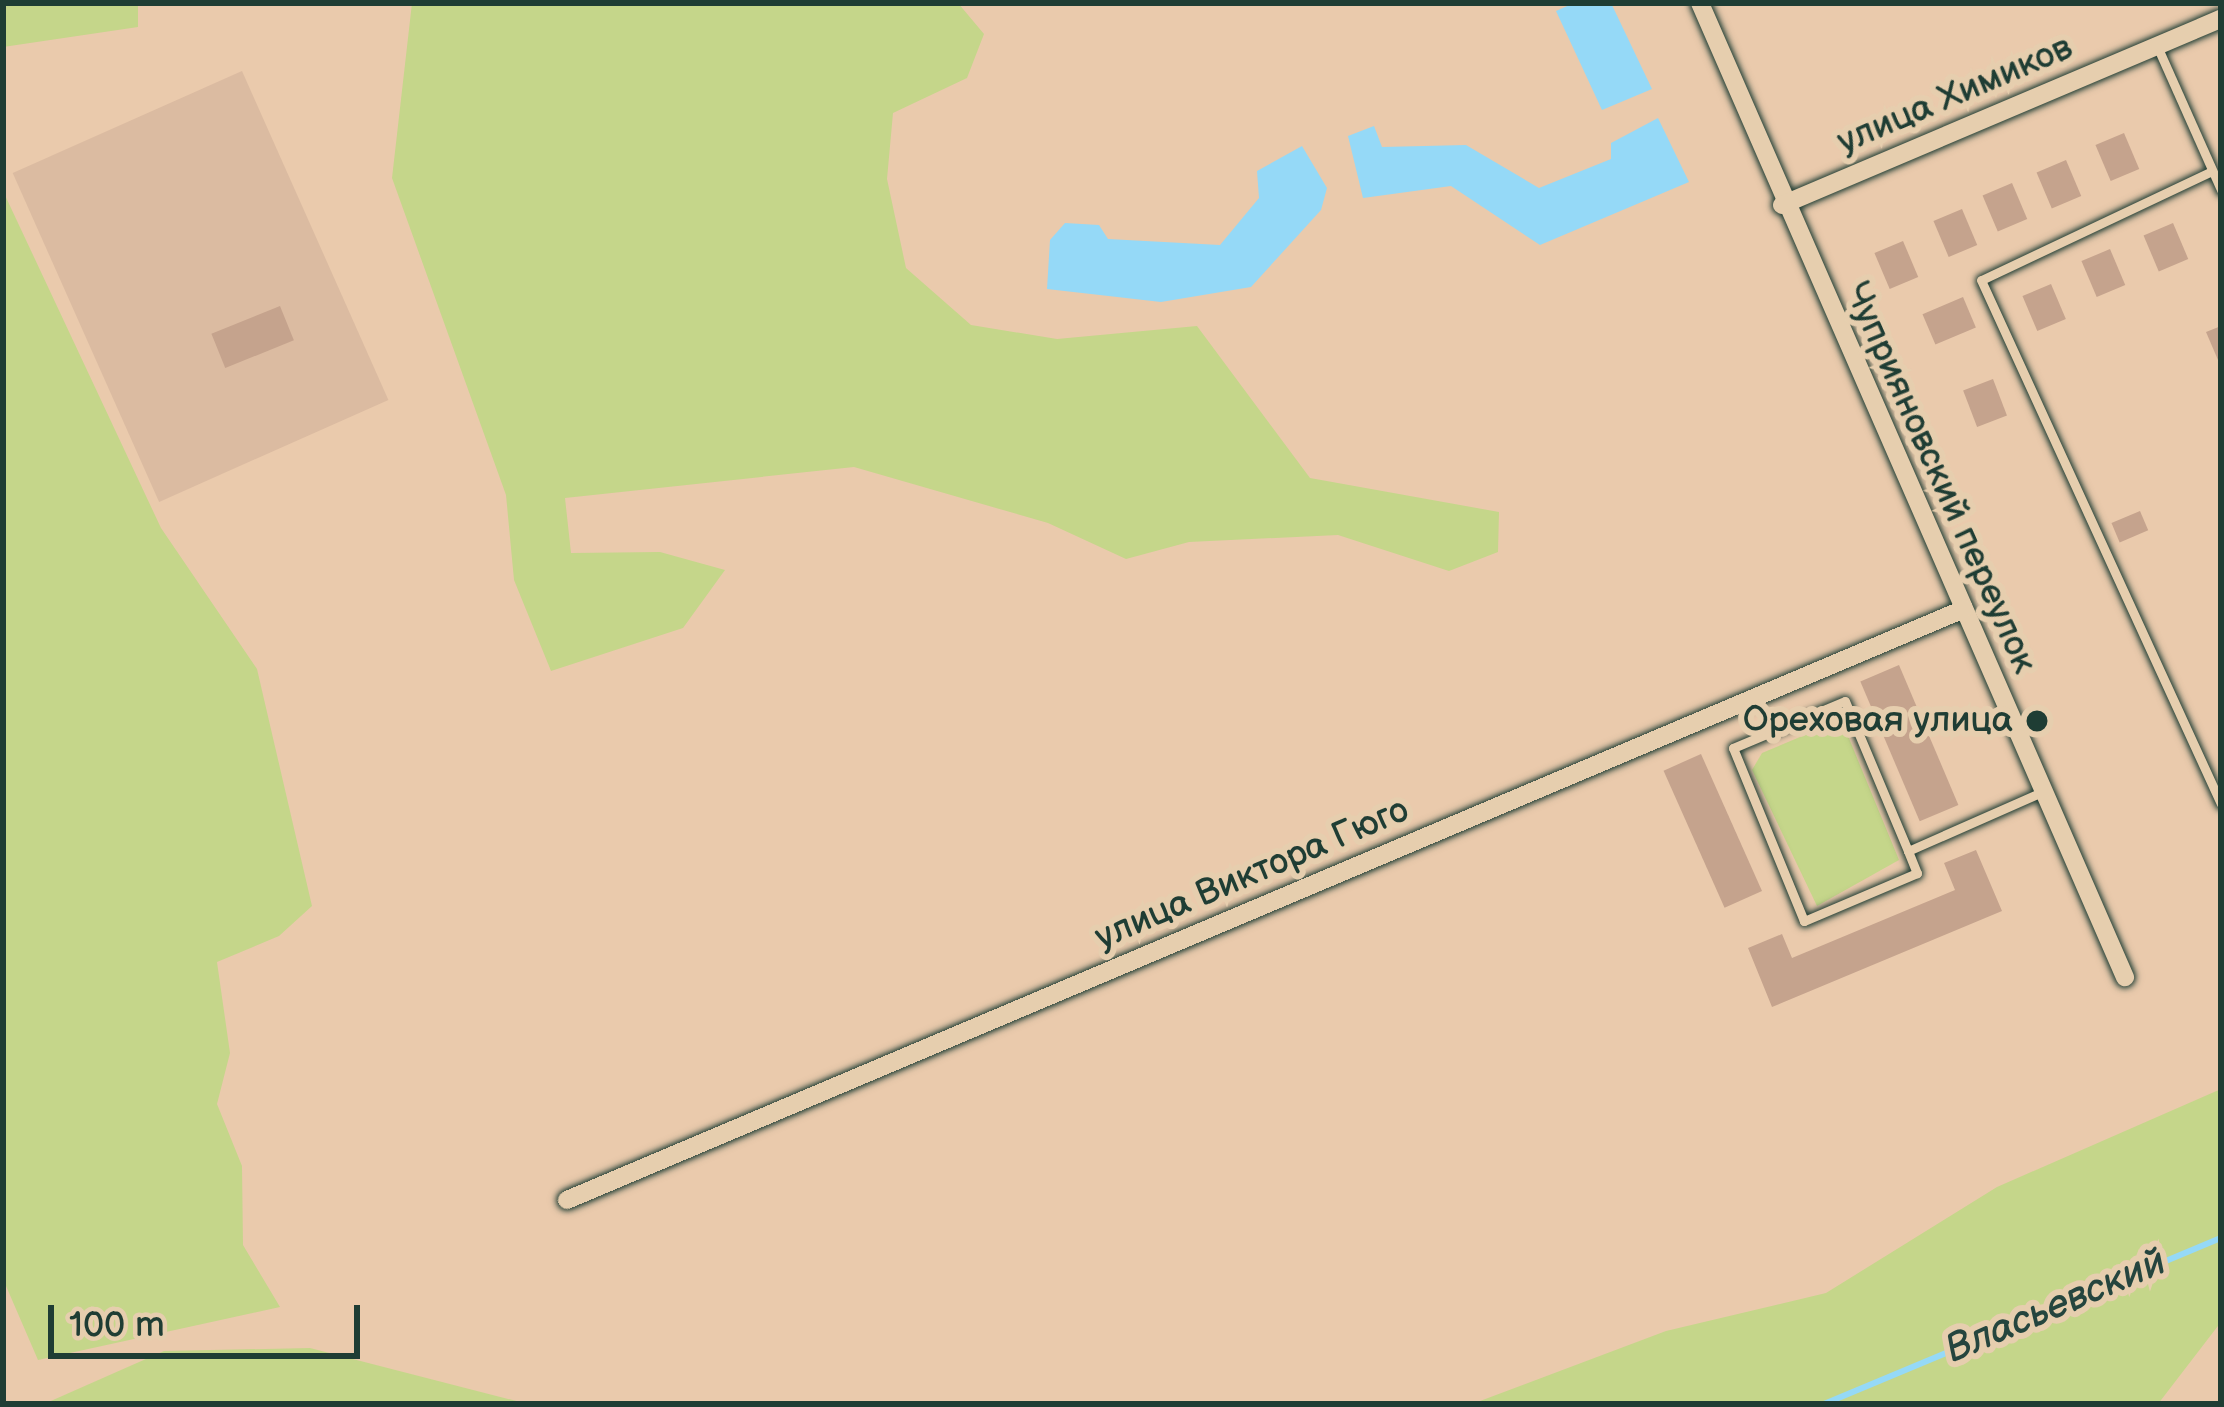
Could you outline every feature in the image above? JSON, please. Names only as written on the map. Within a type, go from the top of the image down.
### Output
[{"type":"street","name":"Чуприяновский переулок","points":[[1700,3],[1782,205],[2125,977]]},
{"type":"street","name":"улица Химиков","points":[[1782,205],[2221,20]]},
{"type":"street","name":"улица Виктора Гюго","points":[[567,1200],[1964,609]]},
{"type":"lane","points":[[2157,46],[2221,190]]},
{"type":"lane","points":[[2212,171],[1981,280],[2221,804]]},
{"type":"lane","points":[[1845,700],[1908,851],[1917,873],[1804,920],[1733,748],[1845,700]]},
{"type":"lane","points":[[1908,851],[2042,792]]},
{"type":"shaded area","points":[[242,71],[388,400],[159,502],[13,173]]},
{"type":"green space","points":[[3,3],[138,3],[138,27],[3,47]]},
{"type":"green space","points":[[412,3],[958,3],[984,34],[967,78],[893,113],[887,179],[906,268],[971,325],[1057,339],[1197,326],[1310,478],[1499,512],[1498,552],[1449,571],[1338,535],[1189,542],[1126,559],[1048,523],[854,467],[565,498],[571,553],[660,552],[725,570],[683,628],[551,671],[514,580],[506,495],[392,178]]},
{"type":"green space","points":[[3,191],[161,528],[257,669],[312,906],[279,936],[217,962],[230,1053],[217,1104],[242,1166],[243,1245],[280,1307],[38,1360],[3,1279]]},
{"type":"green space","points":[[1831,724],[1846,731],[1899,860],[1817,906],[1752,770],[1762,753]]},
{"type":"green space","points":[[2221,1089],[2221,1322],[2158,1404],[1472,1404],[1666,1331],[1826,1293],[1997,1187]]},
{"type":"green space","points":[[310,1348],[528,1404],[44,1404],[164,1351]]},
{"type":"water","points":[[1574,3],[1611,3],[1652,89],[1602,110],[1556,11]]},
{"type":"water","points":[[1658,118],[1689,182],[1540,245],[1451,186],[1363,198],[1348,136],[1374,126],[1382,147],[1466,145],[1539,188],[1611,159],[1611,143]]},
{"type":"water","points":[[1302,146],[1327,188],[1321,210],[1251,287],[1161,302],[1047,289],[1050,240],[1065,223],[1099,225],[1108,239],[1220,245],[1259,198],[1257,171]]},
{"type":"building","points":[[2124,133],[2139,169],[2111,181],[2095,145]]},
{"type":"building","points":[[2066,160],[2081,196],[2052,208],[2037,173]]},
{"type":"building","points":[[2012,183],[2027,219],[1998,231],[1983,196]]},
{"type":"building","points":[[1962,209],[1977,245],[1949,257],[1933,221]]},
{"type":"building","points":[[2173,223],[2188,259],[2159,271],[2144,236]]},
{"type":"building","points":[[1903,241],[1918,277],[1890,289],[1874,253]]},
{"type":"building","points":[[2110,249],[2125,285],[2097,297],[2081,261]]},
{"type":"building","points":[[2051,284],[2066,319],[2037,331],[2022,296]]},
{"type":"building","points":[[1963,297],[1976,327],[1935,345],[1922,314]]},
{"type":"building","points":[[280,306],[294,340],[225,368],[211,334]]},
{"type":"building","points":[[2221,326],[2221,367],[2206,332]]},
{"type":"building","points":[[1993,379],[2007,415],[1977,427],[1963,390]]},
{"type":"building","points":[[2140,511],[2148,530],[2120,542],[2111,523]]},
{"type":"building","points":[[1899,665],[1958,805],[1920,821],[1860,681]]},
{"type":"building","points":[[1701,754],[1762,891],[1725,908],[1664,771]]},
{"type":"building","points":[[1976,850],[2002,911],[1772,1007],[1748,948],[1782,934],[1792,958],[1955,890],[1944,863]]},
{"type":"waterway","name":"Власьевский","points":[[1824,1404],[2221,1238]]},
{"type":"place","name":"Ореховая улица","points":[[2037,721]]}]
